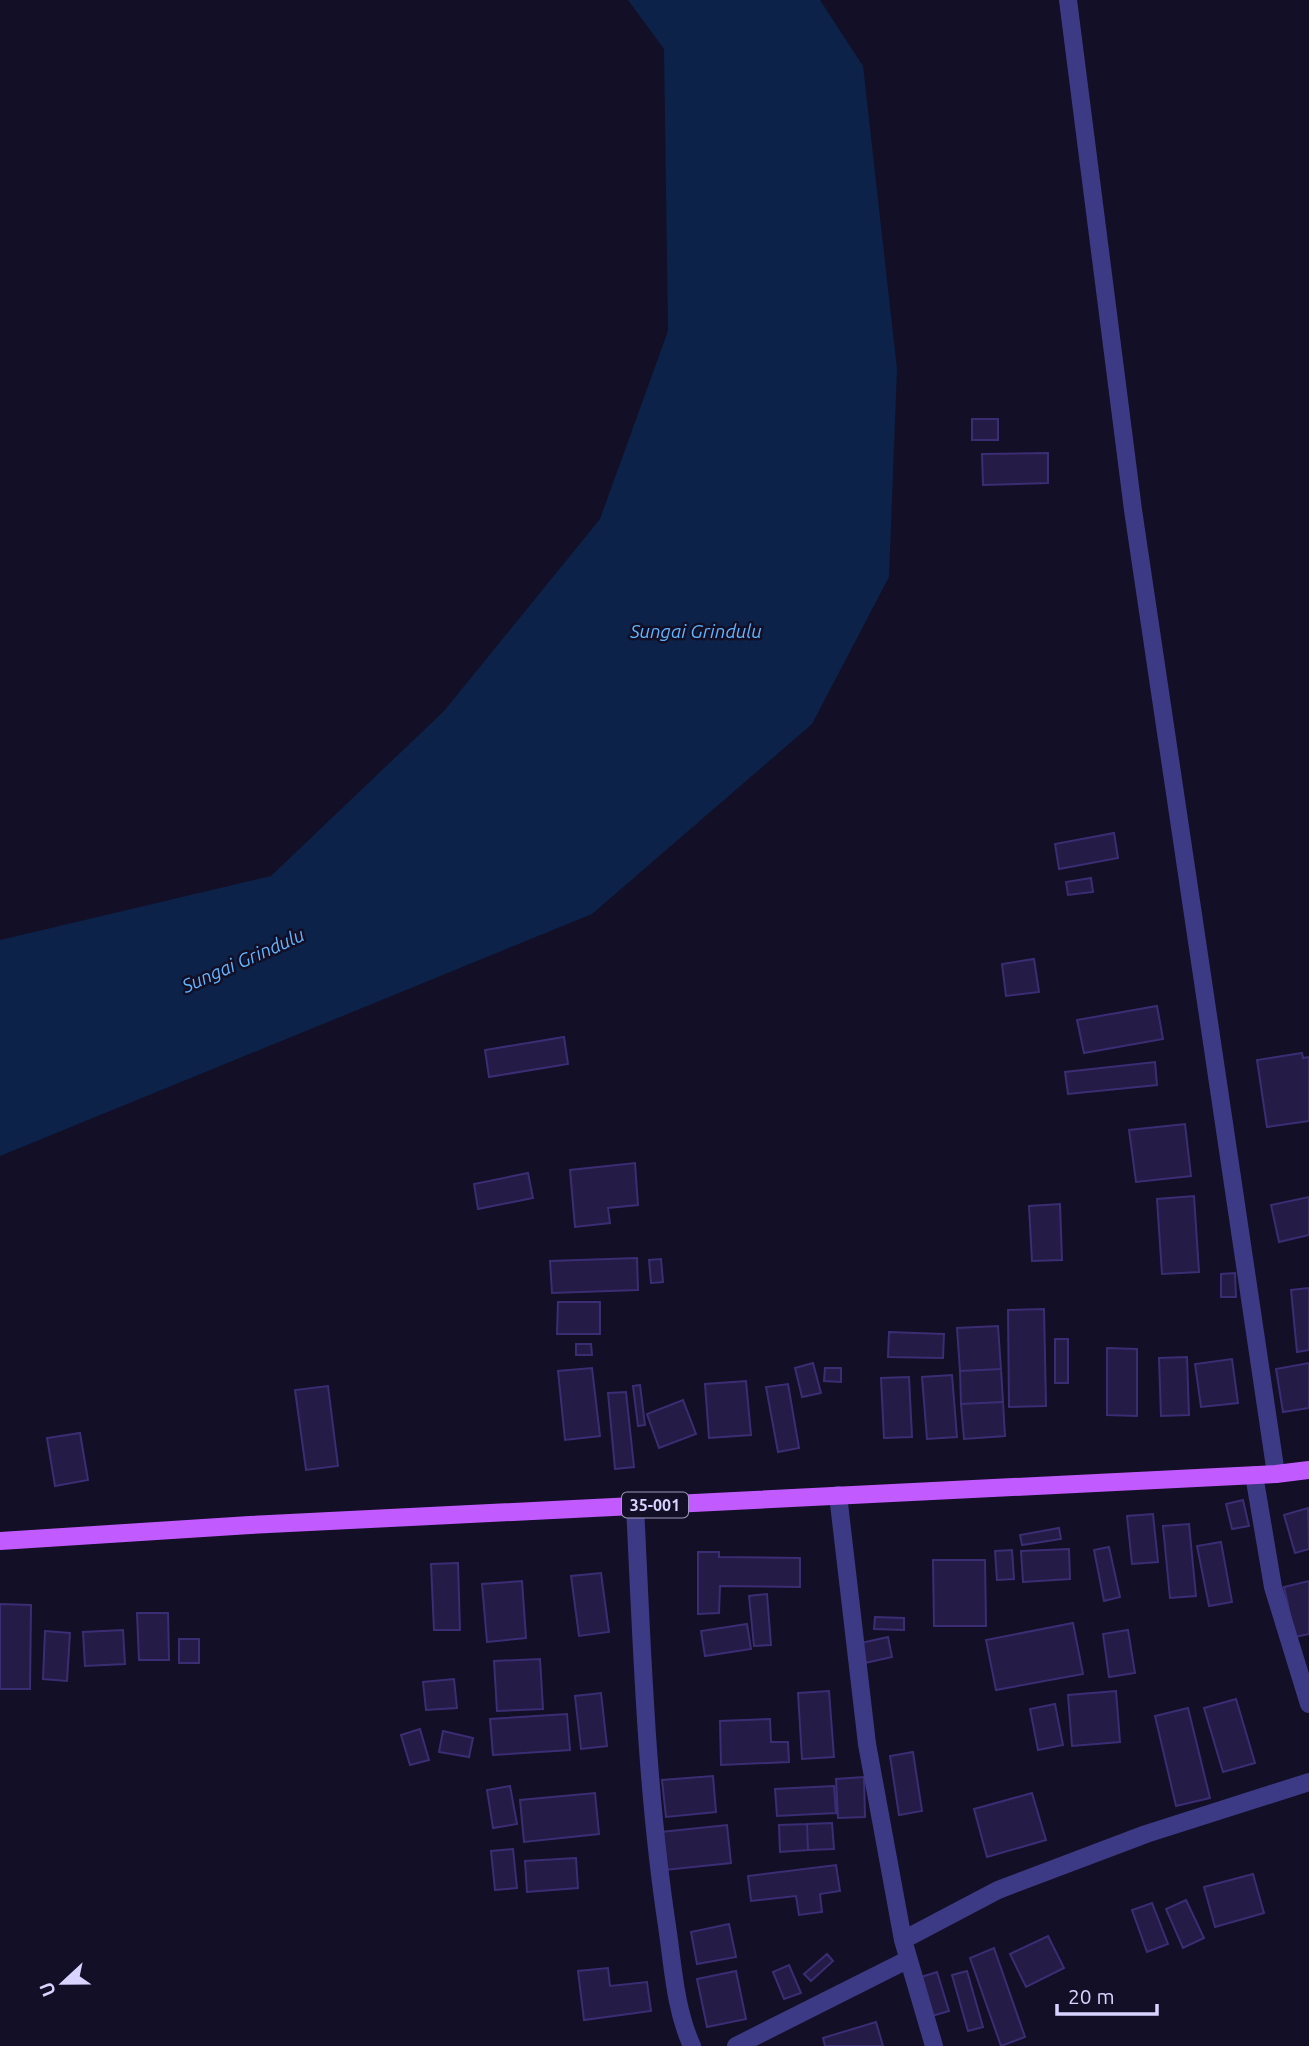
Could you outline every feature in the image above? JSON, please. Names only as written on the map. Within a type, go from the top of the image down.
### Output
[{"type":"main road","name":"35-001","points":[[0,1541],[250,1525],[1276,1474],[1309,1469]]},
{"type":"street","points":[[1068,0],[1133,510],[1276,1474]]},
{"type":"street","points":[[1254,1475],[1273,1587],[1309,1704]]},
{"type":"street","points":[[838,1495],[866,1744],[907,1960],[934,2046]]},
{"type":"street","points":[[635,1506],[646,1737],[659,1865],[682,2024],[692,2046]]},
{"type":"street","points":[[903,1940],[998,1890],[1146,1834],[1309,1782]]},
{"type":"street","points":[[736,2046],[907,1960]]},
{"type":"water","name":"Sungai Grindulu","points":[[628,0],[820,0],[863,66],[897,369],[889,577],[812,724],[592,914],[0,1156],[0,940],[271,876],[444,711],[600,519],[668,331],[664,49]]},
{"type":"building","points":[[972,419],[998,419],[998,440],[972,440]]},
{"type":"building","points":[[1048,453],[1048,483],[983,485],[982,454]]},
{"type":"building","points":[[1114,833],[1118,858],[1059,869],[1055,844]]},
{"type":"building","points":[[1091,878],[1093,892],[1068,895],[1066,882]]},
{"type":"building","points":[[1034,959],[1039,992],[1006,996],[1002,964]]},
{"type":"building","points":[[1157,1006],[1163,1039],[1084,1053],[1077,1020]]},
{"type":"building","points":[[564,1037],[568,1064],[489,1077],[485,1050]]},
{"type":"building","points":[[1302,1053],[1303,1058],[1309,1057],[1309,1121],[1267,1127],[1257,1060]]},
{"type":"building","points":[[1155,1062],[1157,1085],[1068,1094],[1065,1072]]},
{"type":"building","points":[[1185,1124],[1191,1176],[1136,1182],[1129,1130]]},
{"type":"building","points":[[635,1163],[638,1205],[608,1208],[610,1223],[575,1227],[570,1170]]},
{"type":"building","points":[[528,1173],[533,1198],[478,1209],[474,1184]]},
{"type":"building","points":[[1194,1196],[1199,1272],[1162,1274],[1157,1199]]},
{"type":"building","points":[[1309,1197],[1309,1235],[1279,1242],[1271,1205]]},
{"type":"building","points":[[1060,1204],[1062,1260],[1032,1261],[1029,1206]]},
{"type":"building","points":[[637,1258],[638,1290],[552,1293],[550,1261]]},
{"type":"building","points":[[661,1259],[663,1282],[651,1283],[649,1260]]},
{"type":"building","points":[[1235,1273],[1236,1297],[1221,1297],[1221,1274]]},
{"type":"building","points":[[1309,1288],[1309,1350],[1297,1352],[1291,1290]]},
{"type":"building","points":[[558,1302],[600,1302],[600,1334],[557,1334]]},
{"type":"building","points":[[1044,1309],[1046,1406],[1009,1407],[1008,1310]]},
{"type":"building","points":[[998,1326],[1001,1369],[960,1371],[957,1328]]},
{"type":"building","points":[[889,1332],[944,1334],[943,1358],[888,1357]]},
{"type":"building","points":[[1055,1339],[1068,1339],[1068,1383],[1055,1383]]},
{"type":"building","points":[[576,1344],[591,1344],[592,1355],[576,1355]]},
{"type":"building","points":[[1107,1348],[1137,1349],[1137,1416],[1107,1415]]},
{"type":"building","points":[[1187,1357],[1189,1415],[1161,1416],[1159,1358]]},
{"type":"building","points":[[1232,1359],[1238,1403],[1201,1407],[1195,1364]]},
{"type":"building","points":[[813,1363],[821,1393],[802,1397],[795,1368]]},
{"type":"building","points":[[1309,1363],[1309,1408],[1283,1412],[1276,1369]]},
{"type":"building","points":[[592,1368],[600,1436],[565,1440],[558,1371]]},
{"type":"building","points":[[825,1368],[841,1368],[841,1382],[824,1381]]},
{"type":"building","points":[[1001,1369],[1003,1402],[961,1404],[960,1371]]},
{"type":"building","points":[[952,1375],[957,1437],[927,1439],[922,1377]]},
{"type":"building","points":[[909,1377],[912,1437],[884,1438],[881,1378]]},
{"type":"building","points":[[746,1381],[751,1435],[709,1438],[705,1384]]},
{"type":"building","points":[[788,1384],[799,1448],[778,1452],[766,1387]]},
{"type":"building","points":[[640,1385],[645,1425],[638,1426],[633,1386]]},
{"type":"building","points":[[328,1386],[338,1466],[306,1470],[295,1390]]},
{"type":"building","points":[[626,1392],[634,1467],[615,1469],[608,1393]]},
{"type":"building","points":[[683,1400],[696,1434],[659,1448],[647,1414]]},
{"type":"building","points":[[1003,1402],[1005,1436],[964,1439],[961,1404]]},
{"type":"building","points":[[80,1433],[88,1480],[55,1486],[47,1438]]},
{"type":"building","points":[[1243,1500],[1249,1526],[1232,1529],[1226,1504]]},
{"type":"building","points":[[1308,1508],[1309,1549],[1295,1553],[1284,1515]]},
{"type":"building","points":[[1153,1514],[1158,1562],[1132,1564],[1127,1516]]},
{"type":"building","points":[[1189,1524],[1196,1596],[1170,1598],[1163,1526]]},
{"type":"building","points":[[1059,1528],[1061,1539],[1022,1545],[1020,1535]]},
{"type":"building","points":[[1221,1542],[1232,1602],[1209,1606],[1197,1546]]},
{"type":"building","points":[[1109,1547],[1120,1597],[1104,1601],[1094,1550]]},
{"type":"building","points":[[1069,1549],[1070,1579],[1023,1582],[1021,1551]]},
{"type":"building","points":[[1012,1550],[1014,1579],[997,1580],[995,1551]]},
{"type":"building","points":[[698,1552],[719,1552],[719,1557],[800,1558],[800,1587],[720,1586],[719,1613],[698,1614]]},
{"type":"building","points":[[933,1560],[985,1560],[986,1626],[934,1626]]},
{"type":"building","points":[[458,1563],[460,1630],[434,1630],[431,1564]]},
{"type":"building","points":[[601,1573],[609,1632],[579,1636],[571,1576]]},
{"type":"building","points":[[522,1581],[526,1638],[487,1642],[482,1584]]},
{"type":"building","points":[[1309,1581],[1309,1634],[1295,1637],[1284,1587]]},
{"type":"building","points":[[767,1594],[771,1645],[754,1646],[749,1596]]},
{"type":"building","points":[[0,1604],[31,1605],[30,1689],[0,1689]]},
{"type":"building","points":[[137,1613],[168,1613],[169,1660],[139,1660]]},
{"type":"building","points":[[875,1617],[904,1618],[904,1630],[874,1629]]},
{"type":"building","points":[[1073,1623],[1083,1674],[996,1690],[986,1640]]},
{"type":"building","points":[[747,1624],[751,1649],[705,1656],[701,1631]]},
{"type":"building","points":[[123,1630],[125,1664],[85,1666],[83,1632]]},
{"type":"building","points":[[1128,1630],[1135,1673],[1109,1677],[1103,1634]]},
{"type":"building","points":[[45,1631],[70,1633],[67,1681],[43,1679]]},
{"type":"building","points":[[888,1637],[892,1657],[865,1663],[861,1643]]},
{"type":"building","points":[[179,1639],[199,1639],[199,1663],[179,1663]]},
{"type":"building","points":[[540,1659],[543,1709],[497,1711],[494,1661]]},
{"type":"building","points":[[454,1679],[457,1708],[426,1710],[423,1682]]},
{"type":"building","points":[[829,1691],[834,1757],[802,1759],[798,1693]]},
{"type":"building","points":[[1116,1691],[1120,1742],[1072,1746],[1068,1695]]},
{"type":"building","points":[[601,1693],[607,1746],[581,1749],[575,1696]]},
{"type":"building","points":[[1236,1699],[1255,1763],[1223,1772],[1204,1708]]},
{"type":"building","points":[[1055,1704],[1063,1745],[1038,1750],[1030,1709]]},
{"type":"building","points":[[1188,1708],[1210,1798],[1176,1806],[1155,1716]]},
{"type":"building","points":[[567,1714],[570,1750],[493,1755],[490,1719]]},
{"type":"building","points":[[770,1719],[771,1742],[788,1742],[789,1762],[721,1765],[720,1721]]},
{"type":"building","points":[[420,1729],[429,1760],[410,1765],[401,1735]]},
{"type":"building","points":[[443,1731],[473,1738],[469,1757],[439,1752]]},
{"type":"building","points":[[913,1752],[922,1811],[899,1815],[890,1756]]},
{"type":"building","points":[[713,1776],[716,1812],[666,1817],[662,1780]]},
{"type":"building","points":[[864,1777],[865,1817],[838,1818],[836,1779]]},
{"type":"building","points":[[510,1786],[517,1824],[493,1828],[487,1790]]},
{"type":"building","points":[[834,1786],[836,1813],[777,1816],[775,1789]]},
{"type":"building","points":[[595,1793],[599,1834],[524,1842],[520,1800]]},
{"type":"building","points":[[1032,1793],[1046,1840],[987,1857],[974,1809]]},
{"type":"building","points":[[832,1823],[834,1849],[808,1850],[807,1824]]},
{"type":"building","points":[[807,1824],[808,1850],[780,1852],[779,1825]]},
{"type":"building","points":[[727,1825],[731,1863],[665,1870],[661,1832]]},
{"type":"building","points":[[513,1849],[517,1888],[495,1890],[491,1851]]},
{"type":"building","points":[[576,1858],[578,1888],[527,1892],[525,1861]]},
{"type":"building","points":[[836,1865],[840,1891],[820,1894],[822,1912],[799,1915],[796,1896],[751,1901],[748,1876]]},
{"type":"building","points":[[1253,1874],[1264,1913],[1215,1927],[1204,1887]]},
{"type":"building","points":[[1186,1900],[1204,1938],[1183,1948],[1166,1909]]},
{"type":"building","points":[[1152,1903],[1168,1944],[1147,1952],[1132,1910]]},
{"type":"building","points":[[729,1924],[736,1957],[697,1964],[691,1932]]},
{"type":"building","points":[[1048,1936],[1064,1968],[1026,1987],[1010,1954]]},
{"type":"building","points":[[994,1948],[1025,2037],[1001,2046],[970,1958]]},
{"type":"building","points":[[827,1954],[833,1961],[811,1981],[804,1974]]},
{"type":"building","points":[[789,1965],[801,1993],[784,1999],[773,1972]]},
{"type":"building","points":[[608,1968],[610,1986],[647,1982],[651,2011],[584,2020],[578,1971]]},
{"type":"building","points":[[736,1971],[746,2019],[707,2027],[697,1979]]},
{"type":"building","points":[[967,1971],[983,2027],[968,2031],[952,1975]]},
{"type":"building","points":[[937,1972],[949,2011],[932,2016],[921,1977]]},
{"type":"building","points":[[876,2022],[883,2046],[825,2046],[823,2038]]}]
